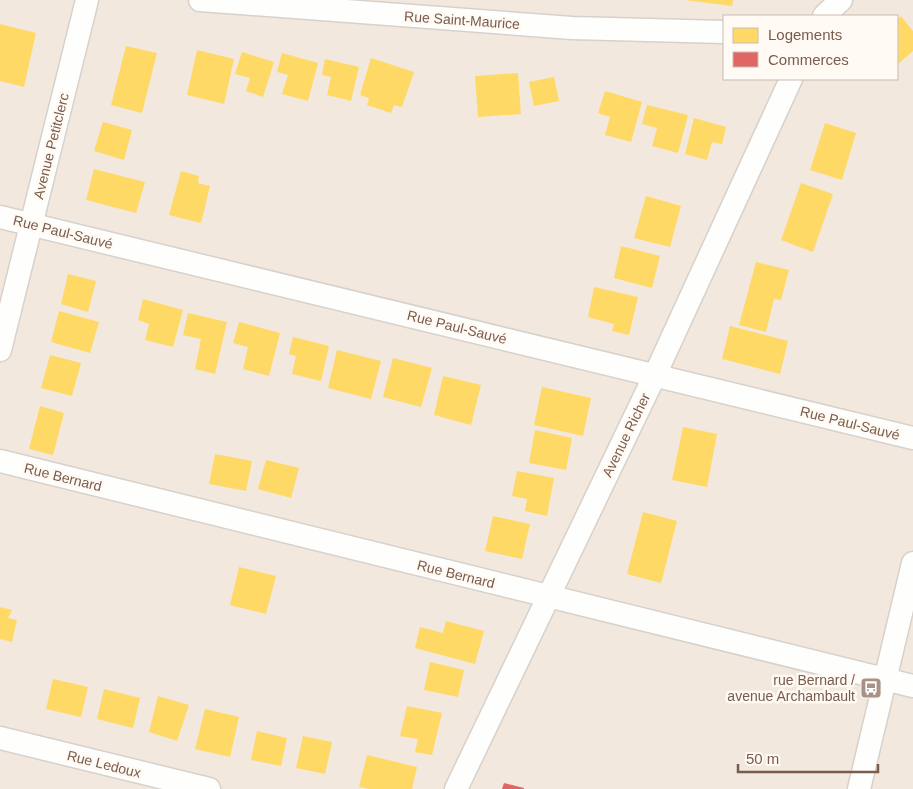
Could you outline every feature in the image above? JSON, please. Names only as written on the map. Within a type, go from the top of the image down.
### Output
[{"type":"street","name":"Avenue Petitclerc","points":[[0,350],[87,0]]},
{"type":"street","name":"Rue Saint-Maurice","points":[[200,0],[339,5],[572,28],[723,32]]},
{"type":"street","points":[[825,15],[840,0]]},
{"type":"street","name":"Avenue Richer","points":[[456,789],[655,375],[790,80]]},
{"type":"street","name":"Rue Paul-Sauvé","points":[[0,217],[913,438]]},
{"type":"street","name":"Rue Bernard","points":[[0,461],[913,686]]},
{"type":"street","points":[[859,789],[913,563]]},
{"type":"street","name":"Rue Ledoux","points":[[0,738],[209,789]]},
{"type":"shaded area","points":[[0,0],[913,0],[913,789],[0,789]]},
{"type":"building: Logements","points":[[685,0],[733,0],[732,6]]},
{"type":"building: Logements","points":[[901,16],[913,31],[913,51],[898,64],[898,19]]},
{"type":"building: Logements","points":[[0,24],[36,33],[24,87],[0,81]]},
{"type":"building: Logements","points":[[126,46],[157,53],[142,113],[111,105]]},
{"type":"building: Logements","points":[[197,50],[234,59],[224,104],[187,95]]},
{"type":"building: Logements","points":[[242,52],[274,62],[263,97],[246,91],[250,78],[235,74]]},
{"type":"building: Logements","points":[[282,53],[318,63],[308,101],[282,94],[288,75],[277,72]]},
{"type":"building: Logements","points":[[371,58],[414,72],[402,107],[394,105],[391,113],[367,105],[369,98],[360,95]]},
{"type":"building: Logements","points":[[325,59],[359,67],[351,101],[327,95],[331,77],[322,75]]},
{"type":"building: Logements","points":[[518,73],[521,114],[478,117],[475,76]]},
{"type":"building: Logements","points":[[554,77],[559,101],[534,106],[529,82]]},
{"type":"building: Logements","points":[[605,91],[642,102],[631,142],[605,135],[610,117],[598,113]]},
{"type":"building: Logements","points":[[647,105],[688,115],[678,153],[652,146],[657,128],[642,124]]},
{"type":"building: Logements","points":[[694,118],[726,127],[722,144],[712,142],[707,160],[685,154]]},
{"type":"building: Logements","points":[[103,122],[132,130],[124,160],[94,151]]},
{"type":"building: Logements","points":[[825,123],[856,133],[842,180],[810,170]]},
{"type":"building: Logements","points":[[94,169],[145,182],[136,213],[86,200]]},
{"type":"building: Logements","points":[[181,171],[199,176],[198,183],[210,186],[201,223],[169,215]]},
{"type":"building: Logements","points":[[801,183],[833,194],[813,252],[781,240]]},
{"type":"building: Logements","points":[[646,196],[681,206],[670,247],[634,238]]},
{"type":"building: Logements","points":[[621,246],[660,256],[652,288],[614,278]]},
{"type":"building: Logements","points":[[756,262],[789,270],[781,300],[774,299],[766,332],[739,325]]},
{"type":"building: Logements","points":[[68,274],[96,281],[88,312],[61,304]]},
{"type":"building: Logements","points":[[594,287],[638,297],[629,335],[612,331],[614,324],[588,317]]},
{"type":"building: Logements","points":[[143,299],[183,310],[173,347],[145,340],[149,324],[138,320]]},
{"type":"building: Logements","points":[[59,311],[99,322],[90,353],[51,342]]},
{"type":"building: Logements","points":[[188,313],[227,322],[215,374],[195,369],[201,339],[183,335]]},
{"type":"building: Logements","points":[[239,322],[280,333],[269,376],[243,369],[248,347],[233,343]]},
{"type":"building: Logements","points":[[730,326],[788,341],[780,374],[722,359]]},
{"type":"building: Logements","points":[[293,337],[329,346],[321,381],[292,374],[296,356],[289,354]]},
{"type":"building: Logements","points":[[337,350],[381,361],[371,399],[328,388]]},
{"type":"building: Logements","points":[[50,355],[81,363],[72,396],[41,388]]},
{"type":"building: Logements","points":[[393,358],[432,368],[421,407],[383,397]]},
{"type":"building: Logements","points":[[443,376],[481,385],[471,425],[434,415]]},
{"type":"building: Logements","points":[[542,387],[591,398],[583,436],[534,425]]},
{"type":"building: Logements","points":[[40,406],[64,413],[53,455],[29,449]]},
{"type":"building: Logements","points":[[683,427],[717,434],[707,487],[672,480]]},
{"type":"building: Logements","points":[[535,430],[572,438],[566,470],[529,463]]},
{"type":"building: Logements","points":[[215,454],[252,461],[246,491],[209,484]]},
{"type":"building: Logements","points":[[266,460],[299,468],[291,498],[258,489]]},
{"type":"building: Logements","points":[[517,471],[554,478],[547,516],[525,511],[527,499],[512,496]]},
{"type":"building: Logements","points":[[643,512],[677,521],[661,583],[627,574]]},
{"type":"building: Logements","points":[[493,516],[530,524],[522,559],[485,551]]},
{"type":"building: Logements","points":[[239,567],[276,576],[266,614],[230,605]]},
{"type":"building: Logements","points":[[0,607],[12,610],[8,618],[17,620],[12,642],[0,639]]},
{"type":"building: Logements","points":[[446,621],[484,631],[475,664],[415,648],[420,627],[443,633]]},
{"type":"building: Logements","points":[[430,662],[464,670],[458,697],[424,690]]},
{"type":"building: Logements","points":[[53,679],[88,687],[81,717],[46,709]]},
{"type":"building: Logements","points":[[104,689],[140,698],[133,728],[97,719]]},
{"type":"building: Logements","points":[[158,696],[189,705],[177,741],[149,732]]},
{"type":"building: Logements","points":[[407,706],[442,713],[432,755],[415,752],[418,739],[400,736]]},
{"type":"building: Logements","points":[[205,709],[239,717],[230,757],[195,749]]},
{"type":"building: Logements","points":[[257,731],[287,738],[281,766],[251,760]]},
{"type":"building: Logements","points":[[303,736],[332,742],[325,774],[296,768]]},
{"type":"building: Logements","points":[[367,755],[417,767],[412,789],[369,789],[359,787]]},
{"type":"building: Commerces","points":[[504,783],[524,788],[524,789],[502,789]]},
{"type":"place","name":"rue Bernard / avenue Archambault","points":[[871,688]]}]
